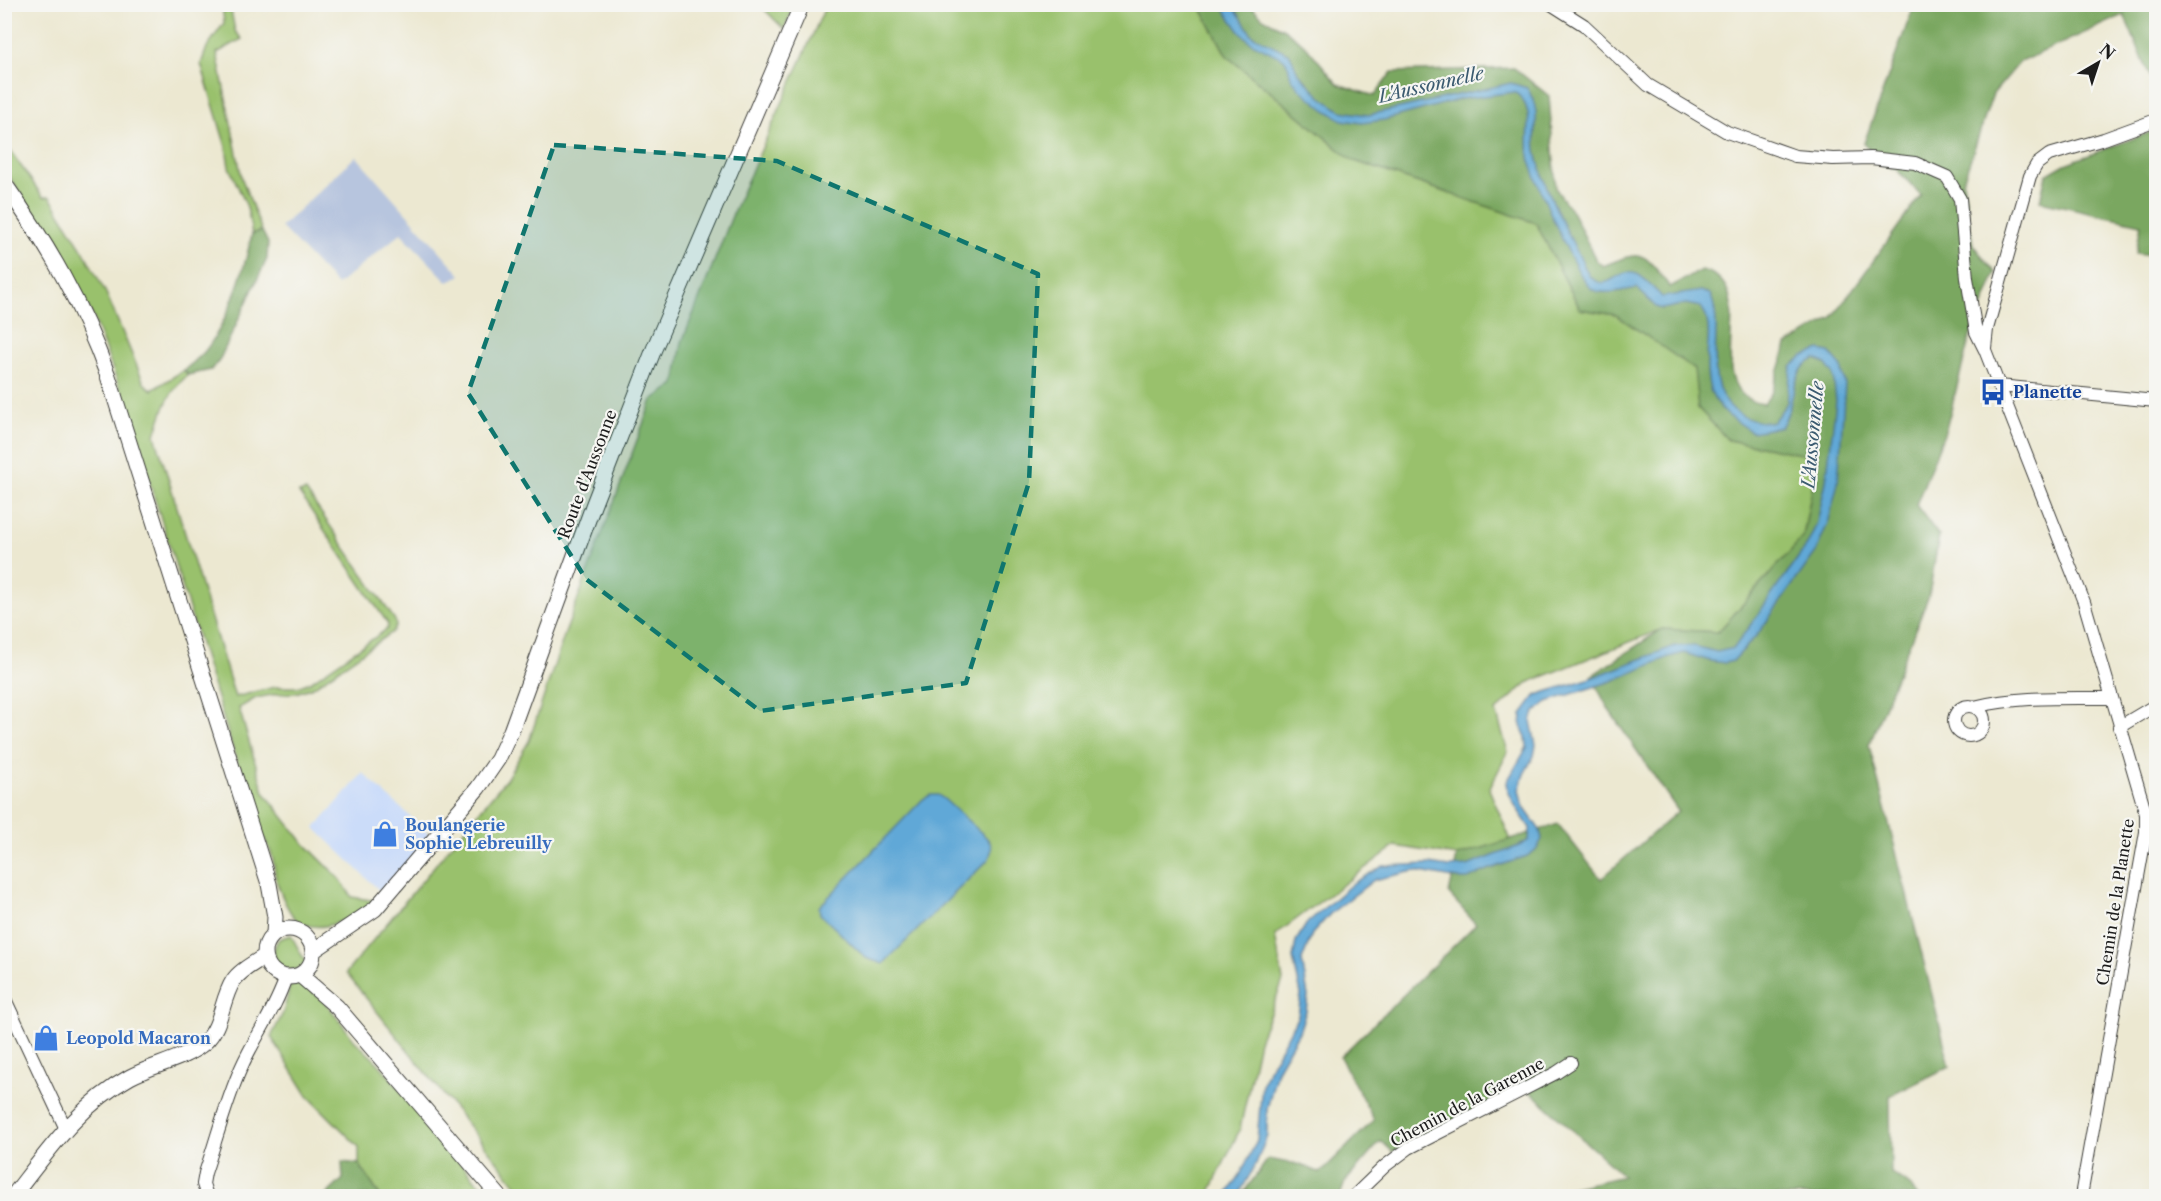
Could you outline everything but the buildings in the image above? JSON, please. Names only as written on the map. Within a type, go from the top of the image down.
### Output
[{"type":"main road","name":"Route d'Aussonne","points":[[313,956],[375,909],[478,788],[498,759],[515,721],[593,506],[654,350],[802,4]]},
{"type":"main road","points":[[4,183],[54,258],[94,339],[153,515],[269,884],[275,917],[274,934],[266,948],[265,956],[270,968],[287,975],[337,1007]]},
{"type":"main road","points":[[269,884],[299,932],[309,939],[313,956],[337,1007],[499,1197]]},
{"type":"main road","name":"Route d'Aussonne","points":[[299,932],[357,922]]},
{"type":"main road","points":[[274,934],[283,930],[299,932]]},
{"type":"main road","points":[[14,1197],[79,1114],[111,1088],[194,1050],[206,1042],[213,1033],[228,992],[239,974],[265,956]]},
{"type":"main road","points":[[228,992],[252,975],[287,975],[309,967],[313,956]]},
{"type":"street","name":"Chemin de la Planette","points":[[1551,4],[1584,25],[1648,85],[1727,132],[1795,156],[1833,159],[1871,158],[1915,163],[1947,177],[1960,199],[1967,278],[1976,332],[2084,602],[2151,832],[2081,1197]]},
{"type":"street","points":[[1985,350],[1987,329],[2030,176],[2037,164],[2049,155],[2157,120]]},
{"type":"street","points":[[1999,386],[2157,401]]},
{"type":"street","points":[[1974,707],[1994,702],[2058,698],[2111,699]]},
{"type":"street","points":[[2119,727],[2157,705]]},
{"type":"street","points":[[207,1197],[203,1184],[238,1075],[249,1051],[269,1019],[287,975]]},
{"type":"street","points":[[4,997],[66,1129]]},
{"type":"street","name":"Chemin de la Garenne","points":[[1354,1197],[1385,1166],[1409,1148],[1556,1073],[1571,1063]]},
{"type":"highlighted area","points":[[554,145],[777,161],[1038,274],[1029,482],[966,683],[760,711],[586,579],[468,393]]},
{"type":"shaded area","points":[[356,156],[461,275],[448,282],[401,233],[337,285],[281,227]]},
{"type":"shaded area","points":[[363,773],[431,836],[383,894],[315,828]]},
{"type":"green space","points":[[972,4],[1199,5],[1227,56],[1352,160],[1536,223],[1580,309],[1616,315],[1695,369],[1698,408],[1728,440],[1818,457],[1803,537],[1718,632],[1662,629],[1527,683],[1496,711],[1508,752],[1489,789],[1511,840],[1457,856],[1395,846],[1275,935],[1283,981],[1259,1041],[1240,1129],[1208,1196],[525,1196],[346,973],[507,778],[529,741],[564,636],[652,400],[675,384],[682,342],[736,206],[826,5],[925,5],[967,14]]},
{"type":"green space","points":[[222,5],[230,5],[235,31],[242,39],[217,53],[242,179],[262,231],[252,234],[247,207],[229,167],[226,147],[201,64],[207,47],[224,23]]},
{"type":"green space","points":[[760,5],[795,5],[784,29]]},
{"type":"green space","points":[[1199,5],[1250,5],[1263,18],[1284,29],[1306,46],[1338,84],[1374,96],[1392,72],[1514,68],[1549,96],[1556,189],[1573,213],[1596,260],[1603,266],[1628,257],[1642,257],[1654,266],[1670,287],[1702,270],[1720,279],[1729,293],[1732,311],[1731,371],[1737,388],[1752,401],[1764,404],[1772,392],[1787,345],[1832,318],[1921,195],[1896,169],[1881,165],[1864,143],[1914,5],[2156,5],[2156,91],[2124,15],[2020,62],[1993,94],[1963,181],[1973,245],[1996,273],[1969,340],[1946,429],[1916,505],[1939,536],[1929,595],[1869,745],[1950,1066],[1890,1096],[1891,1173],[1909,1184],[1918,1196],[1536,1196],[1623,1176],[1525,1087],[1393,1152],[1381,1141],[1345,1182],[1340,1196],[1241,1196],[1268,1159],[1302,1165],[1320,1173],[1374,1120],[1340,1057],[1476,924],[1449,894],[1457,856],[1558,824],[1601,879],[1678,811],[1609,710],[1591,676],[1662,629],[1718,632],[1803,537],[1818,457],[1728,440],[1698,408],[1694,369],[1616,315],[1580,309],[1536,223],[1352,160],[1227,56]]},
{"type":"green space","points":[[2156,130],[2156,256],[2136,253],[2141,224],[2040,201],[2046,175],[2065,164]]},
{"type":"green space","points":[[4,142],[43,197],[50,197],[84,252],[106,293],[144,383],[152,390],[184,370],[188,375],[170,395],[155,435],[235,697],[275,687],[297,687],[310,682],[387,629],[388,624],[299,493],[306,491],[395,620],[396,626],[392,632],[313,687],[296,693],[256,698],[239,708],[264,792],[302,841],[340,879],[352,897],[377,901],[349,918],[327,926],[306,925],[294,917],[283,898],[276,880],[271,852],[256,823],[123,397],[93,317],[68,266],[5,170]]},
{"type":"green space","points":[[262,231],[268,243],[267,259],[219,361],[211,370],[188,375],[184,370],[205,351],[228,311],[245,264],[252,234]]},
{"type":"green space","points":[[291,935],[306,963],[292,970],[280,966],[274,954],[279,939]]},
{"type":"green space","points":[[295,982],[304,984],[327,1004],[354,1040],[379,1064],[489,1196],[380,1196],[359,1164],[359,1147],[308,1096],[271,1037],[283,1013],[290,986]]},
{"type":"green space","points":[[342,1162],[359,1164],[380,1196],[325,1196],[343,1179]]},
{"type":"water","points":[[1221,5],[1233,5],[1252,35],[1290,54],[1297,71],[1320,96],[1341,111],[1368,115],[1511,83],[1527,88],[1535,106],[1536,147],[1541,172],[1589,276],[1602,283],[1626,273],[1637,274],[1662,297],[1701,291],[1710,294],[1716,324],[1718,385],[1724,398],[1734,410],[1743,416],[1762,422],[1773,422],[1787,403],[1791,367],[1803,356],[1820,350],[1829,352],[1841,366],[1845,384],[1838,482],[1829,520],[1816,552],[1757,635],[1733,661],[1725,663],[1710,661],[1684,653],[1612,681],[1547,702],[1534,713],[1531,721],[1536,745],[1534,756],[1524,774],[1519,790],[1523,806],[1540,830],[1542,839],[1537,849],[1527,856],[1468,879],[1414,871],[1374,880],[1331,913],[1312,934],[1302,960],[1308,996],[1306,1011],[1299,1032],[1277,1070],[1267,1109],[1267,1136],[1256,1164],[1238,1196],[1226,1196],[1240,1175],[1257,1140],[1262,1083],[1298,1016],[1301,994],[1293,958],[1296,941],[1307,923],[1353,883],[1383,866],[1428,864],[1449,867],[1467,866],[1529,840],[1530,828],[1508,791],[1507,782],[1527,747],[1521,726],[1522,714],[1536,695],[1588,679],[1675,646],[1694,646],[1717,652],[1734,648],[1807,545],[1817,523],[1826,481],[1836,401],[1833,374],[1825,363],[1815,359],[1807,364],[1797,379],[1786,418],[1781,427],[1752,432],[1727,414],[1713,396],[1707,374],[1708,324],[1701,307],[1686,304],[1662,309],[1656,307],[1637,288],[1608,292],[1592,289],[1577,268],[1538,184],[1529,156],[1529,122],[1526,106],[1515,92],[1461,99],[1384,120],[1362,123],[1342,120],[1301,90],[1291,78],[1284,59],[1252,43],[1240,32]]},
{"type":"water","points":[[931,795],[938,795],[944,799],[986,837],[992,848],[991,853],[988,860],[883,964],[866,958],[820,914],[819,907],[923,799]]},
{"type":"place","name":"Planette","points":[[1993,392]]},
{"type":"place","name":"Boulangerie Sophie Lebreuilly","points":[[385,834]]},
{"type":"place","name":"Leopold Macaron","points":[[46,1038]]},
{"type":"water label","name":"L'Aussonnelle","points":[[1431,85]]},
{"type":"water label","name":"L'Aussonnelle","points":[[1813,435]]}]
